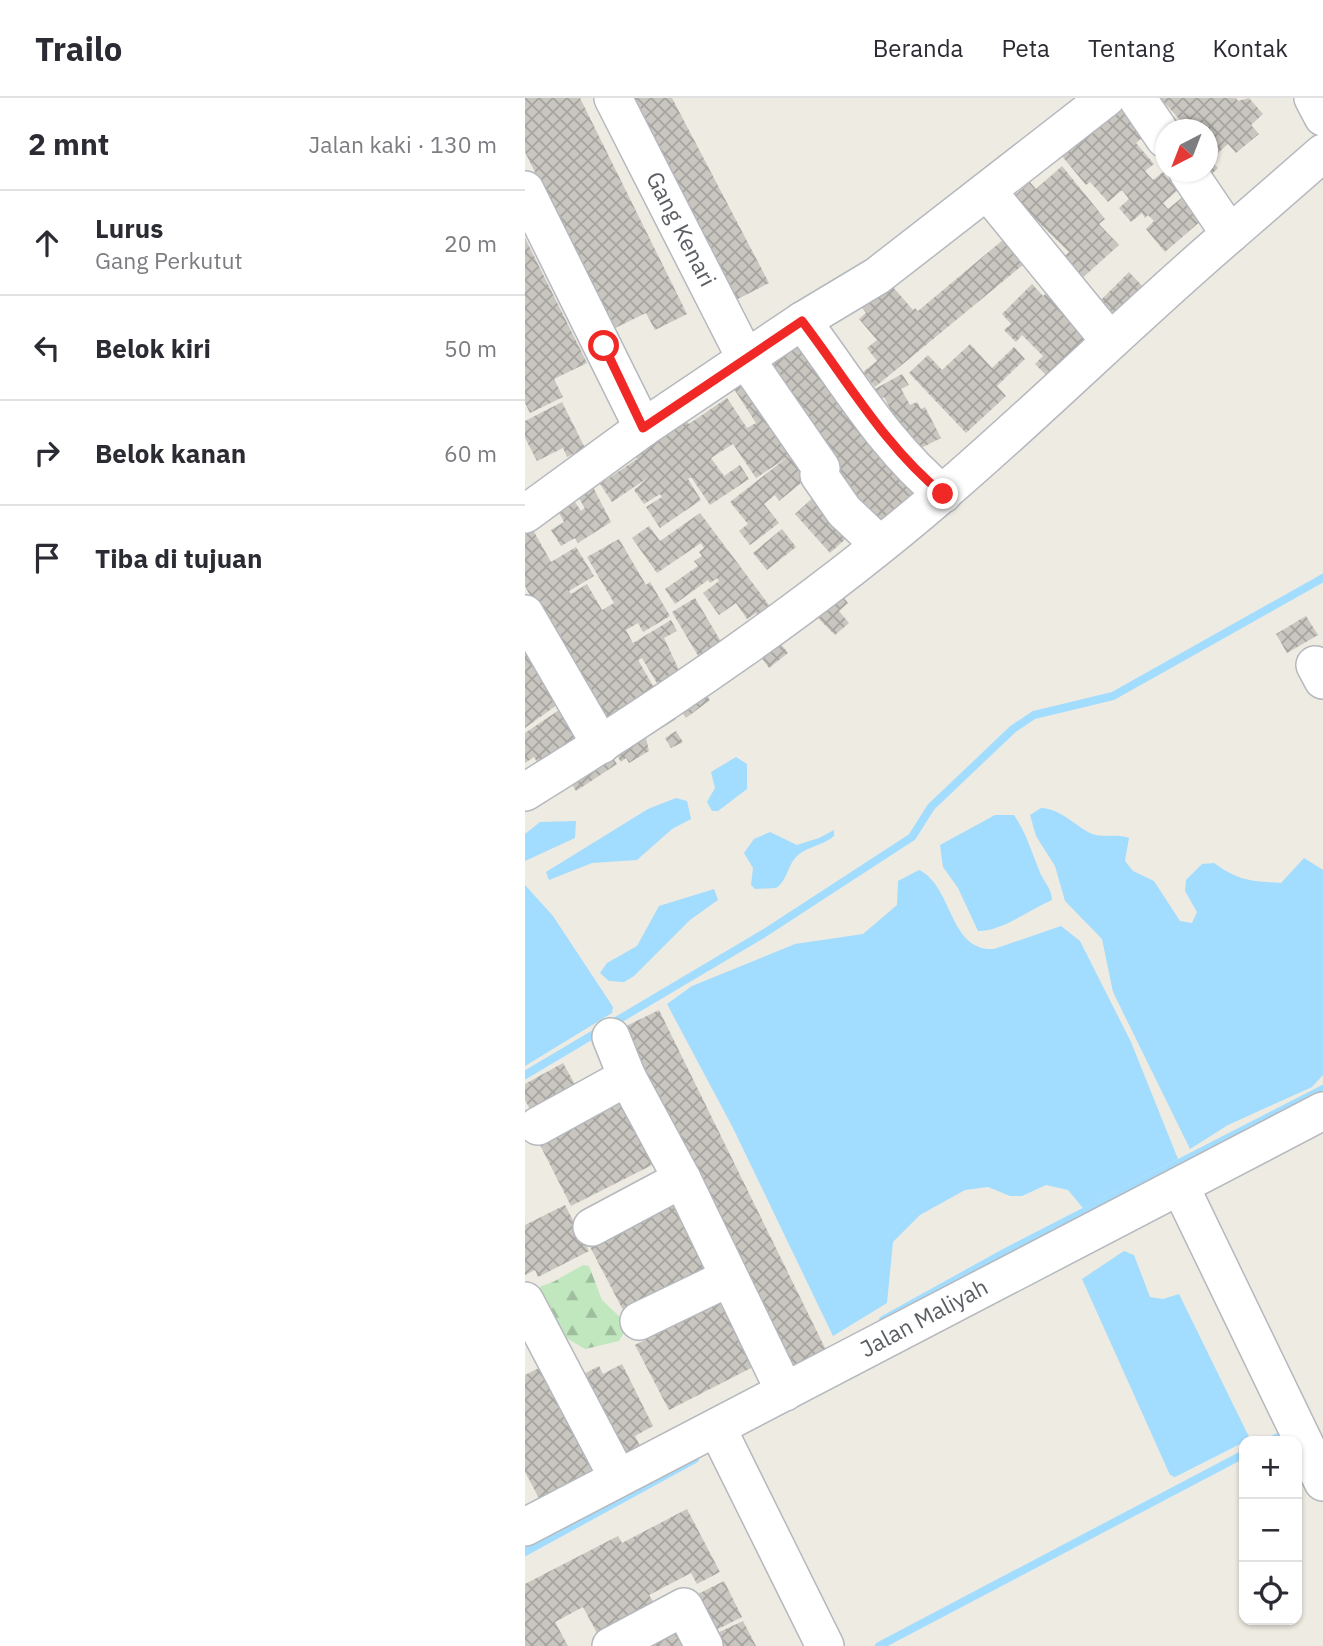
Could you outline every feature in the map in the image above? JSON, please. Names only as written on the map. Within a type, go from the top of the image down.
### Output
[{"type":"street","name":"Gang Kenari","points":[[613,98],[747,361],[821,468],[819,475],[844,511],[879,544]]},
{"type":"street","points":[[529,499],[747,361],[802,321],[877,276],[1106,98]]},
{"type":"street","points":[[1137,98],[1155,124]]},
{"type":"street","points":[[1313,98],[1323,117]]},
{"type":"street","points":[[525,792],[719,666],[943,494],[1110,341],[1323,153]]},
{"type":"street","points":[[1195,182],[1230,234]]},
{"type":"street","points":[[525,190],[643,428]]},
{"type":"street","points":[[988,192],[1110,341]]},
{"type":"street","points":[[802,321],[894,446],[917,473],[943,494]]},
{"type":"street","points":[[525,614],[601,745]]},
{"type":"street","points":[[611,1037],[627,1077],[682,1179],[779,1381]]},
{"type":"street","points":[[538,1126],[627,1077]]},
{"type":"street","name":"Jalan Maliyah","points":[[525,1527],[717,1428],[779,1381],[1180,1186],[1323,1111]]},
{"type":"street","points":[[592,1227],[682,1179]]},
{"type":"street","points":[[1180,1186],[1323,1482]]},
{"type":"street","points":[[639,1321],[728,1278]]},
{"type":"street","points":[[525,1301],[618,1478]]},
{"type":"street","points":[[717,1428],[825,1646]]},
{"type":"street","points":[[611,1646],[684,1607],[704,1646]]},
{"type":"green space","points":[[583,1265],[589,1266],[602,1300],[623,1320],[625,1331],[619,1341],[585,1349],[563,1336],[538,1291],[541,1286]]},
{"type":"water","points":[[736,757],[747,764],[747,789],[718,811],[712,811],[707,802],[715,788],[711,772]]},
{"type":"water","points":[[676,798],[687,801],[691,819],[672,829],[637,860],[592,863],[549,880],[546,872],[648,809]]},
{"type":"water","points":[[1041,808],[1061,814],[1095,835],[1129,838],[1125,861],[1133,871],[1154,881],[1180,921],[1192,923],[1197,912],[1185,891],[1186,880],[1202,864],[1214,863],[1245,879],[1281,883],[1304,858],[1323,870],[1323,1075],[1312,1087],[1228,1125],[1190,1149],[1113,992],[1102,939],[1065,901],[1055,866],[1036,836],[1030,815]]},
{"type":"water","points":[[995,815],[1014,815],[1052,900],[1007,924],[978,931],[958,888],[943,867],[940,845]]},
{"type":"water","points":[[576,821],[575,838],[525,861],[525,834],[540,822]]},
{"type":"water","points":[[834,830],[834,836],[830,839],[798,855],[776,888],[755,889],[751,885],[753,868],[744,853],[754,839],[770,832],[797,845]]},
{"type":"water","points":[[919,870],[930,878],[939,890],[959,930],[979,947],[994,949],[1061,926],[1080,941],[1131,1042],[1178,1159],[1083,1208],[1068,1190],[1046,1185],[1022,1196],[1010,1196],[988,1187],[965,1190],[920,1215],[893,1242],[887,1303],[833,1336],[733,1128],[667,1004],[692,986],[795,944],[863,934],[897,905],[898,881]]},
{"type":"water","points":[[525,885],[553,916],[613,1007],[612,1013],[525,1066]]},
{"type":"water","points":[[714,889],[718,900],[690,920],[634,976],[624,982],[609,981],[600,973],[607,963],[637,946],[659,906]]},
{"type":"water","points":[[1124,1251],[1134,1255],[1150,1297],[1163,1299],[1179,1294],[1249,1436],[1239,1436],[1239,1445],[1175,1477],[1170,1475],[1082,1279]]},
{"type":"building","points":[[525,98],[580,98],[687,314],[655,330],[646,313],[613,329],[525,152]]},
{"type":"building","points":[[631,98],[672,98],[769,283],[736,300]]},
{"type":"building","points":[[1160,98],[1236,98],[1238,101],[1249,98],[1263,114],[1251,125],[1259,134],[1236,153],[1228,144],[1218,153],[1218,119],[1179,119]]},
{"type":"building","points":[[1126,99],[1151,130],[1136,143],[1154,164],[1145,171],[1153,180],[1155,178],[1155,182],[1171,182],[1178,190],[1163,203],[1168,209],[1184,196],[1203,219],[1165,252],[1146,229],[1154,221],[1148,215],[1145,218],[1142,213],[1131,222],[1119,208],[1129,199],[1122,190],[1108,202],[1090,182],[1086,185],[1056,149]]},
{"type":"building","points":[[1062,166],[1105,219],[1099,224],[1119,245],[1078,282],[1059,261],[1069,252],[1013,197],[1030,182],[1036,189]]},
{"type":"building","points":[[525,238],[587,363],[554,379],[563,397],[530,413],[525,403]]},
{"type":"building","points":[[1004,239],[1024,264],[875,387],[863,372],[877,361],[867,348],[877,340],[859,319],[866,313],[858,302],[886,279],[913,310],[915,308],[918,311]]},
{"type":"building","points":[[1129,272],[1146,290],[1118,318],[1101,300]]},
{"type":"building","points":[[1032,284],[1043,296],[1051,289],[1099,338],[1054,383],[1035,364],[1043,356],[1022,335],[1016,342],[1004,330],[1011,324],[1002,314]]},
{"type":"building","points":[[797,340],[925,491],[879,529],[757,372]]},
{"type":"building","points":[[970,344],[992,368],[1014,347],[1025,359],[997,386],[1006,396],[966,433],[909,373],[928,355],[942,370]]},
{"type":"building","points":[[902,374],[909,385],[901,389],[910,405],[917,402],[921,409],[925,407],[941,438],[907,455],[887,417],[893,414],[884,397],[878,400],[873,390]]},
{"type":"building","points":[[754,376],[812,474],[779,501],[775,495],[764,504],[779,523],[750,545],[739,531],[748,524],[730,502],[789,456],[756,478],[733,444],[711,458],[724,476],[740,465],[749,479],[710,505],[691,477],[688,479],[701,500],[660,528],[646,507],[662,497],[660,494],[644,504],[634,490],[649,477],[612,502],[600,484],[637,459],[634,454],[685,420],[689,424],[727,398],[747,428],[756,423],[734,389]]},
{"type":"building","points":[[562,402],[585,448],[567,457],[563,448],[537,461],[525,438],[525,421]]},
{"type":"building","points":[[593,487],[611,522],[578,543],[575,538],[561,546],[551,530],[564,522],[559,513],[575,502],[581,511],[585,508],[578,497]]},
{"type":"building","points":[[816,495],[851,534],[830,553],[795,514]]},
{"type":"building","points":[[700,513],[775,613],[762,622],[756,613],[747,619],[736,603],[719,615],[703,593],[719,581],[717,578],[710,583],[708,580],[675,604],[665,589],[698,566],[694,561],[702,556],[699,552],[704,548],[701,543],[657,573],[632,538],[649,526],[660,541]]},
{"type":"building","points":[[782,529],[796,547],[767,570],[753,553]]},
{"type":"building","points":[[533,530],[551,562],[576,547],[594,576],[569,591],[571,594],[587,584],[602,610],[614,603],[587,557],[619,539],[646,585],[650,582],[670,616],[643,632],[638,623],[626,630],[633,643],[671,620],[677,631],[664,638],[680,672],[658,685],[642,658],[638,660],[659,696],[601,730],[525,586],[525,535]]},
{"type":"building","points":[[834,586],[848,603],[839,611],[849,623],[835,635],[817,617],[794,636],[783,623]]},
{"type":"building","points":[[695,598],[723,645],[703,664],[672,612]]},
{"type":"building","points":[[1306,616],[1318,635],[1287,653],[1276,634]]},
{"type":"building","points":[[772,633],[788,653],[769,668],[754,648]]},
{"type":"building","points":[[525,640],[568,697],[525,728]]},
{"type":"building","points":[[698,685],[710,700],[686,718],[675,703]]},
{"type":"building","points":[[565,706],[584,735],[539,765],[534,757],[525,763],[525,733]]},
{"type":"building","points":[[669,708],[676,719],[646,738],[649,751],[629,763],[626,758],[621,762],[611,746]]},
{"type":"building","points":[[676,731],[683,742],[671,748],[665,738]]},
{"type":"building","points":[[606,749],[617,764],[576,791],[564,772]]},
{"type":"building","points":[[659,1010],[826,1350],[784,1370],[618,1030]]},
{"type":"building","points":[[563,1063],[581,1095],[536,1120],[525,1100],[525,1084]]},
{"type":"building","points":[[624,1097],[658,1162],[571,1206],[538,1141]]},
{"type":"building","points":[[676,1201],[710,1266],[623,1310],[589,1245]]},
{"type":"building","points":[[565,1205],[589,1251],[538,1277],[535,1270],[525,1275],[525,1225]]},
{"type":"building","points":[[722,1301],[755,1366],[669,1410],[635,1345]]},
{"type":"building","points":[[551,1362],[606,1467],[541,1502],[525,1472],[525,1375]]},
{"type":"building","points":[[622,1364],[653,1426],[635,1436],[642,1450],[617,1462],[574,1379],[599,1366],[603,1374]]},
{"type":"building","points":[[687,1509],[720,1572],[697,1584],[691,1573],[649,1595],[654,1603],[597,1633],[583,1607],[555,1622],[568,1646],[525,1646],[525,1584],[618,1536],[622,1543]]},
{"type":"building","points":[[724,1581],[742,1617],[714,1631],[696,1595]]},
{"type":"building","points":[[743,1621],[756,1646],[721,1646],[715,1634]]},
{"type":"building","points":[[674,1628],[684,1646],[641,1646]]},
{"type":"waterway","points":[[525,1075],[763,934],[912,837],[931,807],[1013,729],[1034,715],[1113,696],[1323,578]]},
{"type":"waterway","points":[[883,1320],[1004,1253],[1323,1089]]},
{"type":"waterway","points":[[879,1646],[1239,1457]]},
{"type":"waterway","points":[[525,1552],[695,1459]]},
{"type":"route","points":[[604,346],[643,428],[747,361],[802,321],[894,446],[917,473],[943,494]]}]
